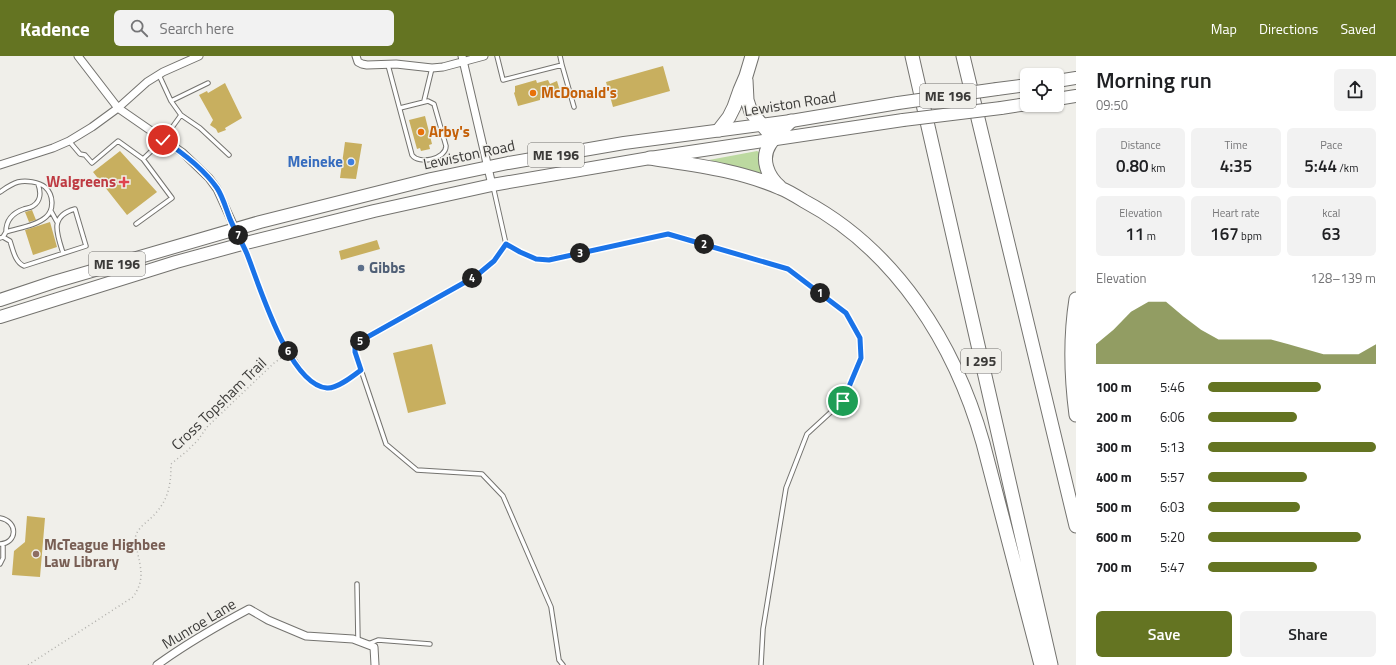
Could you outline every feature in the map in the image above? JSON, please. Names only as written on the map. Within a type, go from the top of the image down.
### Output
[{"type":"highway","points":[[719,130],[729,117],[746,76],[752,56]]},
{"type":"highway","name":"I 295","points":[[912,56],[1051,665]]},
{"type":"highway","points":[[963,56],[1076,526]]},
{"type":"highway","points":[[746,76],[748,104],[751,112],[774,139]]},
{"type":"highway","points":[[1064,80],[1076,78]]},
{"type":"highway","name":"Lewiston Road","points":[[0,300],[54,282],[292,214],[488,167],[624,143],[791,121],[898,103],[1020,86]]},
{"type":"highway","points":[[1064,98],[1076,96]]},
{"type":"highway","name":"ME 196","points":[[1,313],[107,285],[150,270],[242,244],[374,211],[492,185],[650,158],[774,139],[1020,105]]},
{"type":"highway","points":[[781,188],[770,176],[766,166],[767,151],[774,139],[791,121]]},
{"type":"highway","points":[[650,158],[719,169],[781,188],[832,217],[869,246],[899,278],[940,339],[960,380],[979,428],[1041,665]]},
{"type":"highway","points":[[1076,299],[1072,367],[1076,415]]},
{"type":"street","points":[[78,56],[118,108],[183,153],[209,178],[217,189],[242,244]]},
{"type":"street","points":[[0,165],[53,148],[69,141],[92,127],[118,108],[147,82],[158,75],[199,56]]},
{"type":"street","points":[[356,56],[358,62],[370,66],[388,64],[432,68],[443,67],[463,59],[484,56]]},
{"type":"street","points":[[463,59],[492,185]]},
{"type":"street","name":"Munroe Lane","points":[[157,665],[190,642],[249,609],[268,620],[306,636],[353,639],[367,644]]},
{"type":"street","points":[[367,644],[374,647],[375,665]]},
{"type":"lane","points":[[497,56],[503,80],[562,65]]},
{"type":"lane","points":[[560,56],[574,107]]},
{"type":"lane","points":[[388,64],[400,108],[414,157],[417,159],[426,160],[440,156],[445,151],[446,146],[434,104],[424,101],[400,108]]},
{"type":"lane","points":[[424,101],[432,68]]},
{"type":"lane","points":[[158,75],[171,101],[181,115],[200,128],[229,155]]},
{"type":"lane","points":[[171,101],[208,83]]},
{"type":"lane","points":[[143,159],[163,140],[181,115]]},
{"type":"lane","points":[[69,141],[80,154],[92,162],[118,141],[143,159],[172,198],[136,224]]},
{"type":"lane","points":[[0,192],[10,185],[20,181],[38,184],[46,188],[50,194],[52,202],[51,211],[41,221],[6,232]]},
{"type":"lane","points":[[38,184],[41,190],[40,197],[33,206],[11,216],[6,224],[6,232],[2,238],[7,238],[10,241],[17,260],[24,266],[86,246],[75,209],[69,210],[57,222],[56,232],[63,253]]},
{"type":"lane","points":[[492,185],[506,244],[536,259],[549,260],[668,234],[788,269],[846,313],[860,338],[861,358],[843,401],[808,434],[786,488],[763,629],[761,665]]},
{"type":"lane","points":[[51,211],[57,222]]},
{"type":"lane","points":[[242,244],[266,308],[277,332],[289,353],[311,382],[328,388],[342,384],[361,370]]},
{"type":"lane","points":[[506,244],[494,261],[476,276],[355,344],[355,352],[386,444],[417,470],[482,474],[503,496],[551,607],[559,660],[563,665]]},
{"type":"lane","points":[[0,518],[11,523],[14,532],[8,542],[1,544],[3,558],[0,564]]},
{"type":"lane","points":[[357,584],[358,641]]},
{"type":"lane","points":[[367,644],[378,640],[430,644]]},
{"type":"path","name":"Cross Topsham Trail","points":[[28,665],[133,597],[139,588],[142,577],[135,543],[136,534],[158,511],[168,494],[171,481],[171,464],[187,451],[198,440],[207,427],[274,363],[289,353]]},
{"type":"green space","points":[[757,151],[759,152],[765,176],[709,160]]},
{"type":"building","points":[[663,66],[670,91],[613,107],[606,82]]},
{"type":"building","name":"McDonald's","points":[[536,80],[537,83],[548,80],[550,84],[557,81],[560,91],[540,98],[540,100],[518,106],[514,93],[515,86]]},
{"type":"building","points":[[225,83],[242,118],[225,128],[226,130],[218,133],[216,129],[210,125],[213,120],[199,95],[207,91],[208,93]]},
{"type":"building","name":"Arby's","points":[[425,116],[432,144],[429,145],[430,149],[421,151],[420,148],[417,149],[409,120]]},
{"type":"building","name":"Meineke","points":[[345,142],[362,144],[356,179],[340,178]]},
{"type":"building","name":"Walgreens","points":[[120,151],[157,192],[127,215],[93,172]]},
{"type":"building","points":[[32,210],[36,220],[29,222],[25,212]]},
{"type":"building","points":[[50,222],[57,247],[33,255],[25,230]]},
{"type":"building","points":[[377,240],[380,249],[341,260],[339,251]]},
{"type":"building","points":[[432,344],[446,404],[408,413],[393,353]]},
{"type":"building","points":[[27,516],[45,518],[40,577],[12,575],[14,551],[25,542]]},
{"type":"place","name":"McDonald's","points":[[533,93]]},
{"type":"place","name":"Arby's","points":[[421,132]]},
{"type":"place","name":"Meineke","points":[[351,162]]},
{"type":"place","name":"Walgreens","points":[[124,182]]},
{"type":"place","name":"Gibbs","points":[[361,268]]},
{"type":"place","name":"McTeague Highbee Law Library","points":[[36,554]]},
{"type":"route","points":[[163,140],[183,153],[209,178],[217,189],[247,254],[266,308],[277,332],[289,353],[306,377],[311,382],[318,385],[328,388],[342,384],[361,370],[355,352],[355,344],[386,325],[476,276],[494,261],[506,244],[536,259],[549,260],[668,234],[788,269],[846,313],[860,338],[861,358],[843,401]]}]
